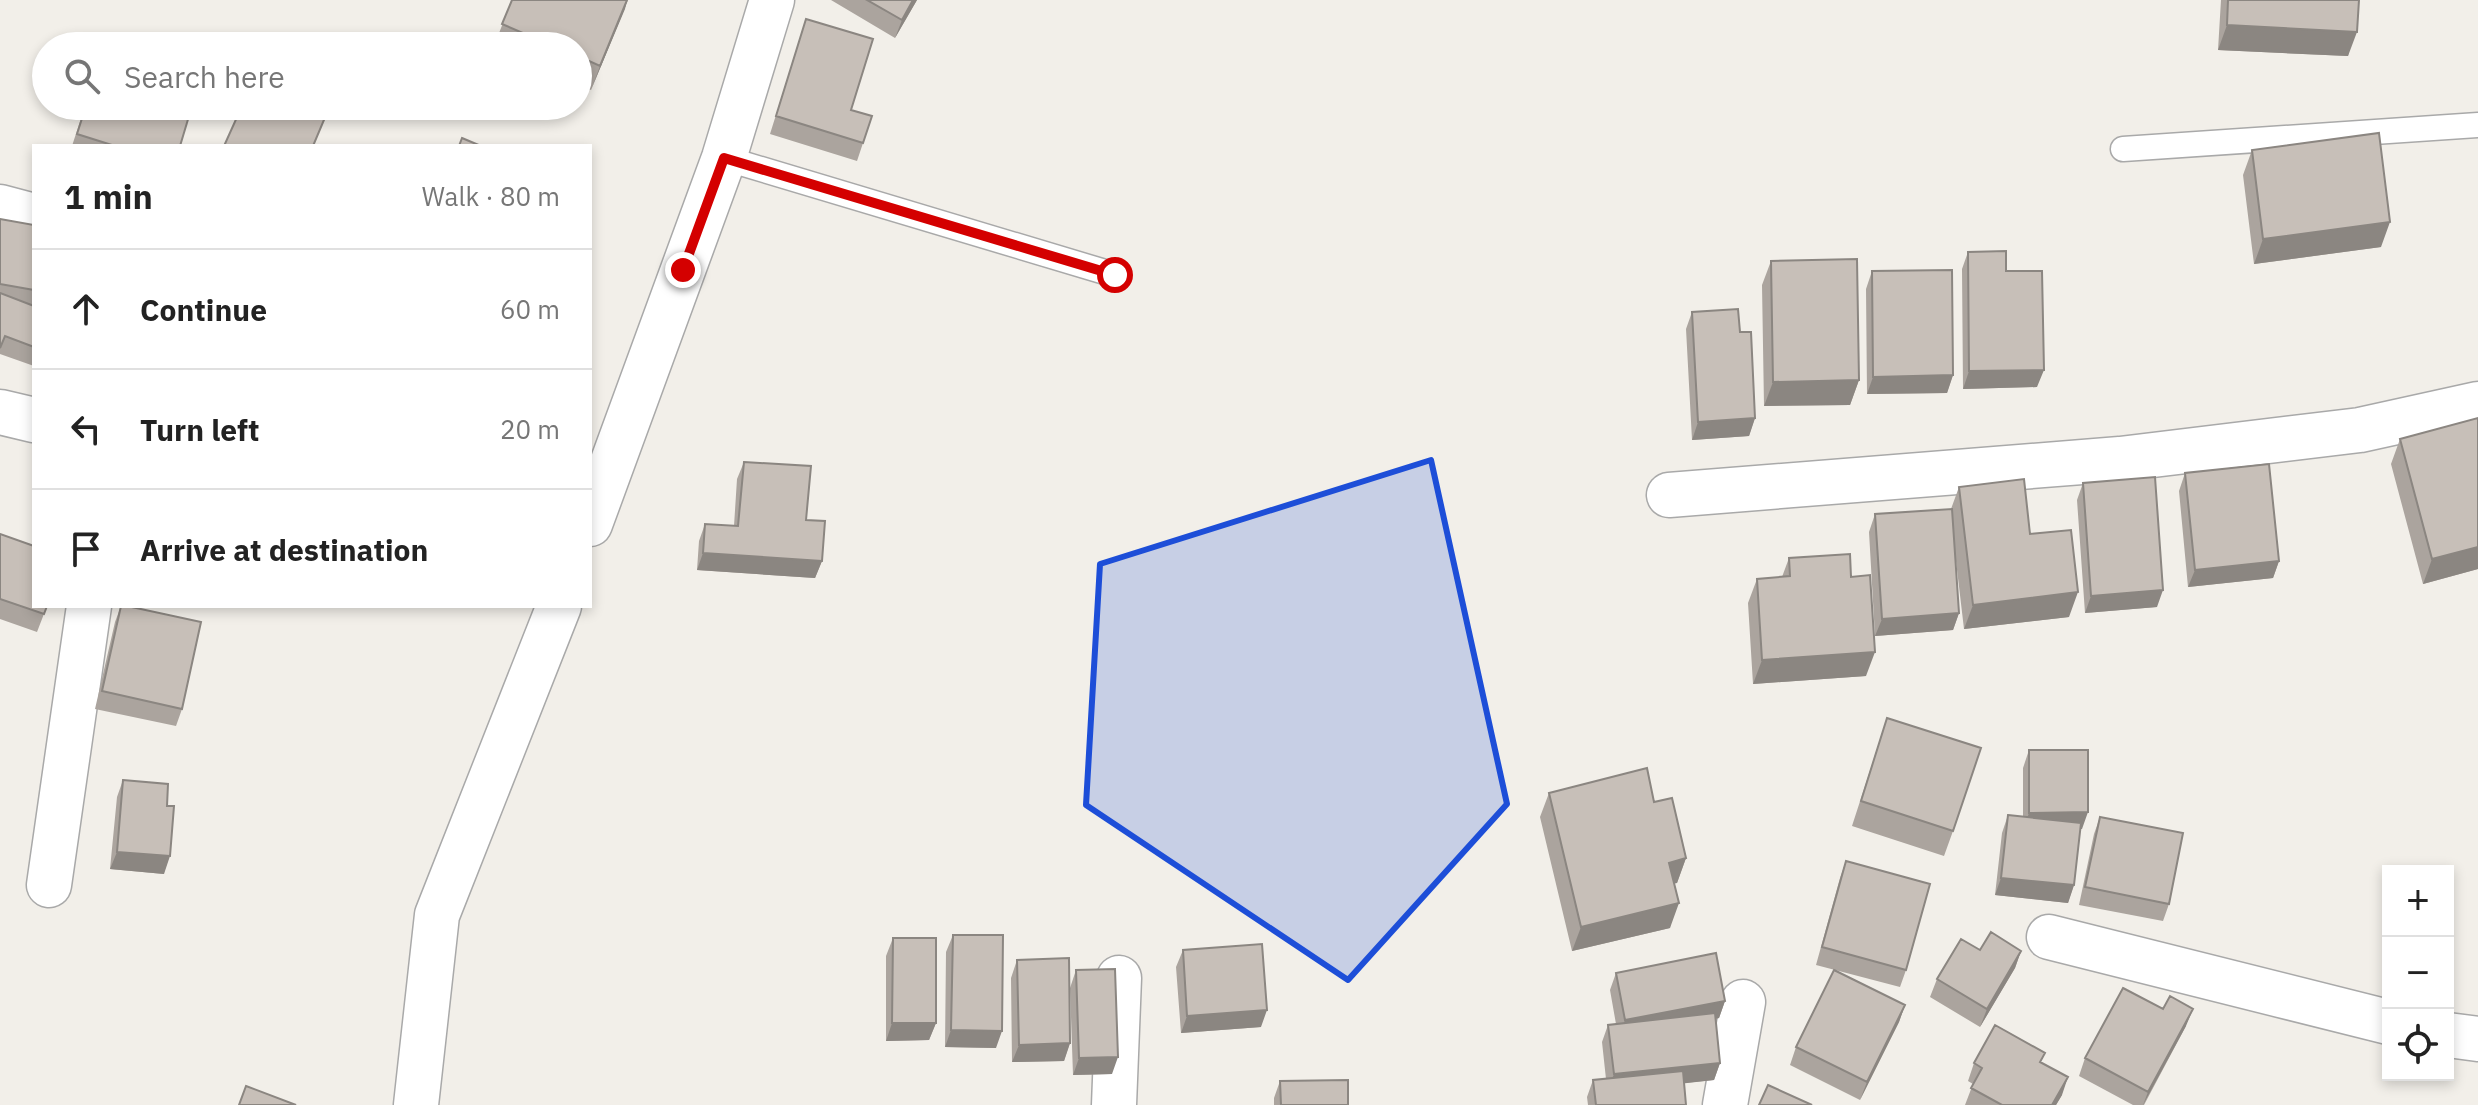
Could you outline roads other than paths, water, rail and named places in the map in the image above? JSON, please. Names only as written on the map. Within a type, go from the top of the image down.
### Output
[{"type":"street","points":[[592,519],[724,158],[772,0]]},
{"type":"street","points":[[0,207],[32,215]]},
{"type":"street","points":[[1669,495],[2120,459],[2360,430],[2478,404]]},
{"type":"street","points":[[0,412],[32,420]]},
{"type":"street","points":[[49,885],[89,608]]},
{"type":"street","points":[[416,1105],[437,915],[558,608]]},
{"type":"street","points":[[2049,937],[2382,1020]]},
{"type":"street","points":[[1114,1105],[1119,978]]},
{"type":"street","points":[[1725,1105],[1743,1002]]},
{"type":"street","points":[[2454,1036],[2478,1039]]},
{"type":"lane","points":[[2123,149],[2478,125]]},
{"type":"lane","points":[[724,158],[1115,275]]}]
